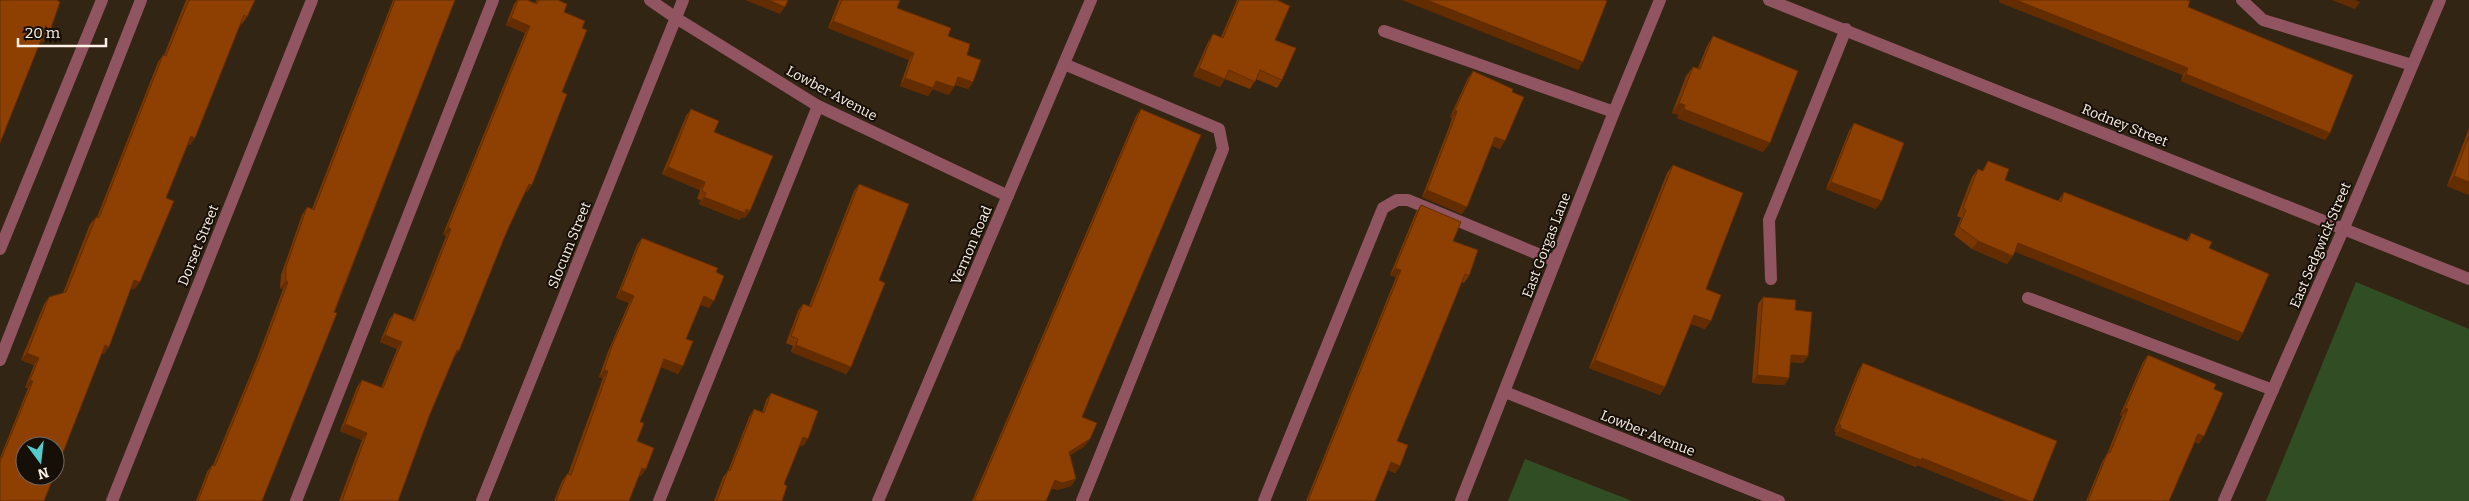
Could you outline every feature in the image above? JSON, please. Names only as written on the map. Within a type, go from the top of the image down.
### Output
[{"type":"street","points":[[0,249],[102,0]]},
{"type":"street","points":[[0,360],[141,0]]},
{"type":"street","name":"Dorset Street","points":[[112,501],[312,0]]},
{"type":"street","points":[[296,501],[493,0]]},
{"type":"street","name":"Lowber Avenue","points":[[650,0],[818,106],[1008,196]]},
{"type":"street","name":"Slocum Street","points":[[482,501],[683,0]]},
{"type":"street","name":"Vernon Road","points":[[878,501],[1091,0]]},
{"type":"street","name":"East Gorgas Lane","points":[[1461,501],[1660,0]]},
{"type":"street","name":"Rodney Street","points":[[1769,0],[1846,29],[2469,279]]},
{"type":"street","points":[[2242,0],[2263,20],[2412,66]]},
{"type":"street","name":"East Sedgwick Street","points":[[2224,501],[2343,230],[2440,0]]},
{"type":"street","points":[[1771,279],[1769,220],[1846,29]]},
{"type":"street","points":[[1384,31],[1614,112]]},
{"type":"street","points":[[1064,64],[1219,129],[1223,148],[1082,501]]},
{"type":"street","points":[[659,501],[818,106]]},
{"type":"street","points":[[1264,501],[1383,208],[1397,200],[1408,200],[1555,261]]},
{"type":"street","points":[[2028,298],[2273,390]]},
{"type":"street","name":"Lowber Avenue","points":[[1505,392],[1779,501]]},
{"type":"green space","points":[[2356,282],[2469,329],[2469,501],[2266,501]]},
{"type":"green space","points":[[1525,459],[1632,501],[1508,501]]},
{"type":"building","points":[[0,0],[57,0],[60,2],[48,37],[43,35],[0,143]]},
{"type":"building","points":[[189,0],[255,0],[247,17],[244,15],[195,138],[191,136],[166,198],[174,201],[140,282],[134,280],[109,347],[105,345],[65,447],[65,436],[15,436],[15,486],[50,486],[44,501],[0,501],[0,462],[33,381],[30,380],[39,358],[27,353],[49,297],[66,292],[96,217],[99,218],[163,55],[166,56]]},
{"type":"building","points":[[395,0],[455,0],[334,312],[337,313],[262,501],[198,501],[212,465],[215,466],[288,282],[286,281],[286,267],[307,207],[314,210]]},
{"type":"building","points":[[518,0],[527,0],[537,4],[539,0],[558,0],[567,4],[564,12],[585,21],[582,28],[587,30],[562,92],[567,94],[532,185],[529,184],[507,231],[459,351],[457,350],[430,414],[398,501],[342,501],[367,433],[345,424],[362,380],[383,388],[402,342],[385,335],[394,313],[415,321],[451,229],[448,227],[530,26],[511,18]]},
{"type":"building","points":[[768,0],[788,0],[785,7]]},
{"type":"building","points":[[842,0],[900,0],[897,8],[951,28],[948,36],[970,44],[967,55],[981,60],[973,82],[958,77],[954,87],[936,81],[933,88],[905,78],[914,53],[833,21]]},
{"type":"building","points":[[1239,0],[1277,0],[1290,6],[1275,40],[1296,48],[1282,80],[1260,70],[1255,82],[1229,70],[1225,79],[1199,68],[1213,34],[1223,38]]},
{"type":"building","points":[[1427,0],[1604,0],[1607,1],[1583,62]]},
{"type":"building","points":[[2016,0],[2187,0],[2190,1],[2188,7],[2353,75],[2330,133],[2186,74],[2188,68]]},
{"type":"building","points":[[1713,36],[1798,71],[1770,143],[1684,109],[1685,105],[1679,103],[1693,67],[1700,69]]},
{"type":"building","points":[[1473,71],[1513,89],[1512,92],[1524,97],[1505,141],[1495,137],[1467,207],[1427,190],[1454,120],[1457,111],[1455,110]]},
{"type":"building","points":[[691,109],[719,121],[714,132],[773,156],[750,211],[746,209],[745,213],[704,197],[706,193],[702,191],[705,182],[668,167]]},
{"type":"building","points":[[1141,109],[1201,135],[1082,417],[1097,423],[1090,439],[1069,452],[1076,479],[1062,483],[1055,480],[1046,501],[974,501]]},
{"type":"building","points":[[1854,123],[1904,143],[1882,201],[1831,182]]},
{"type":"building","points":[[2469,136],[2469,182],[2454,176]]},
{"type":"building","points":[[1988,161],[2009,169],[2005,180],[2061,202],[2064,192],[2188,241],[2191,233],[2212,242],[2209,248],[2269,274],[2243,333],[2018,243],[2013,256],[1978,241],[1959,227],[1966,210],[1963,208],[1978,169],[1983,171]]},
{"type":"building","points":[[1673,165],[1743,193],[1706,289],[1721,295],[1711,321],[1694,315],[1665,387],[1595,360]]},
{"type":"building","points":[[859,184],[909,204],[879,280],[885,283],[851,367],[796,345],[798,339],[791,336],[803,304],[811,307]]},
{"type":"building","points":[[1421,205],[1461,222],[1453,241],[1478,250],[1469,276],[1465,274],[1397,441],[1408,445],[1400,466],[1391,462],[1375,501],[1308,501],[1401,270],[1395,268]]},
{"type":"building","points":[[642,238],[718,268],[716,272],[724,276],[714,301],[704,296],[686,339],[693,341],[683,366],[664,359],[640,422],[644,423],[637,441],[654,448],[646,469],[642,468],[629,501],[556,501],[567,474],[571,475],[608,371],[604,370],[612,346],[634,296],[621,290]]},
{"type":"building","points":[[1763,297],[1796,300],[1795,310],[1812,312],[1808,356],[1791,355],[1789,378],[1757,375]]},
{"type":"building","points":[[2148,355],[2216,384],[2214,389],[2223,393],[2204,436],[2198,434],[2169,501],[2088,501],[2108,452],[2110,453],[2128,409],[2125,408]]},
{"type":"building","points":[[1863,363],[2057,441],[2033,501],[1840,428],[1841,425],[1839,424]]},
{"type":"building","points":[[771,393],[818,411],[808,439],[803,437],[784,484],[787,486],[782,501],[717,501],[754,409],[764,413]]}]
